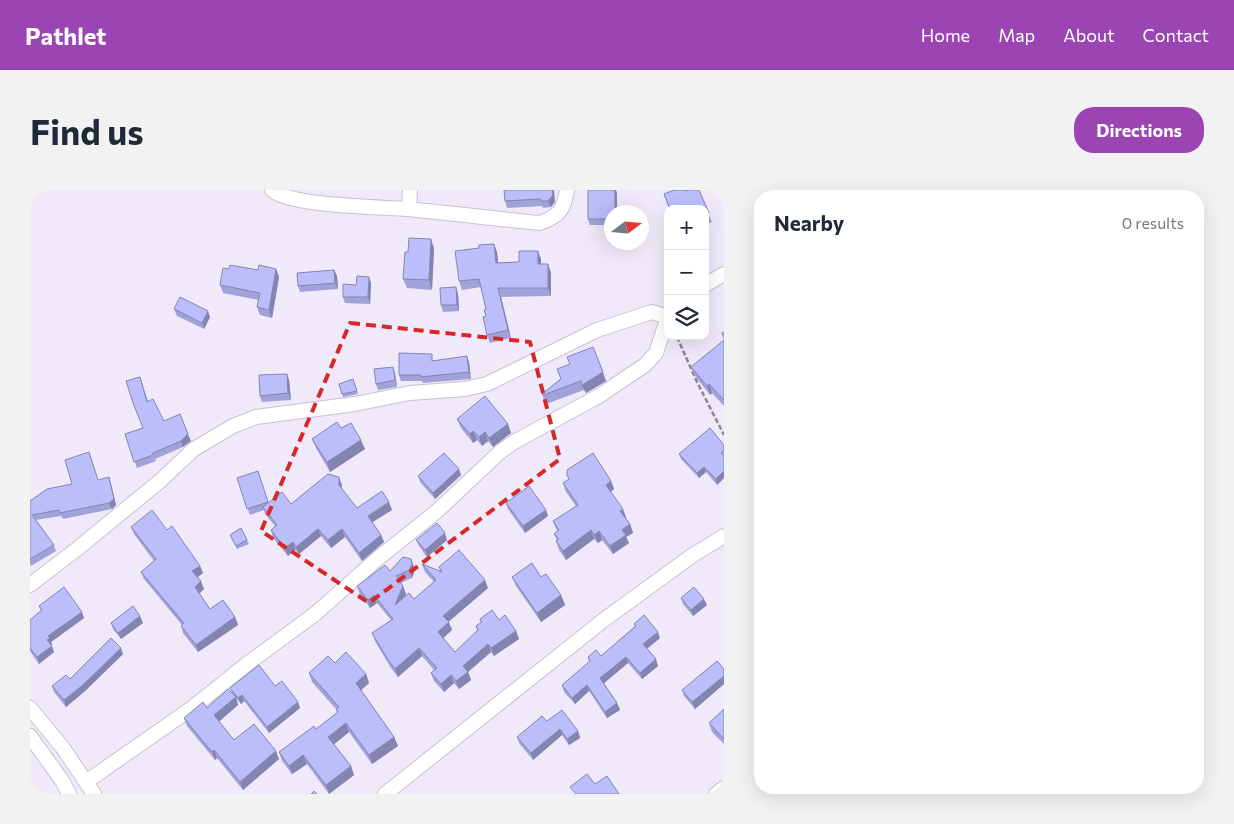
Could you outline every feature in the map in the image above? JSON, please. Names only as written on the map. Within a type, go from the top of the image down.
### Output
[{"type":"street","points":[[272,190],[285,198],[319,203],[409,209],[540,223],[558,214],[564,205],[567,190]]},
{"type":"street","points":[[409,209],[410,190]]},
{"type":"street","points":[[709,283],[724,274]]},
{"type":"street","points":[[30,585],[77,550],[160,481],[194,449],[233,426],[264,416],[355,404],[410,393],[465,389],[487,384],[597,330],[652,312],[664,316]]},
{"type":"street","points":[[30,708],[63,748],[90,788],[247,664],[315,614],[376,560],[436,512],[500,452],[514,442],[599,396],[645,365],[656,353],[664,329]]},
{"type":"street","points":[[385,794],[605,619],[693,554],[724,536]]},
{"type":"street","points":[[30,736],[63,782],[69,794]]},
{"type":"street","points":[[716,794],[724,788]]},
{"type":"path","points":[[678,340],[724,435]]},
{"type":"highlighted area","points":[[350,323],[530,342],[560,459],[369,603],[261,531]]},
{"type":"building","points":[[504,190],[552,190],[553,195],[548,201],[541,201],[541,199],[505,201]]},
{"type":"building","points":[[588,190],[615,190],[615,205],[604,205],[604,219],[588,219]]},
{"type":"building","points":[[674,190],[699,190],[706,205],[668,205],[664,194]]},
{"type":"building","points":[[409,238],[431,239],[429,280],[403,279],[405,252],[408,252]]},
{"type":"building","points":[[494,244],[496,263],[519,262],[519,251],[538,251],[538,264],[548,264],[548,288],[498,288],[508,330],[487,335],[483,317],[486,316],[484,310],[486,309],[479,279],[459,281],[455,251],[479,248],[479,245]]},
{"type":"building","points":[[230,265],[258,270],[259,265],[276,269],[269,310],[257,307],[260,293],[220,285],[223,268],[229,269]]},
{"type":"building","points":[[334,270],[335,283],[298,286],[297,273]]},
{"type":"building","points":[[357,276],[369,277],[368,297],[343,297],[343,284],[356,285]]},
{"type":"building","points":[[456,287],[457,305],[441,305],[440,288]]},
{"type":"building","points":[[180,297],[208,311],[202,323],[174,309]]},
{"type":"building","points":[[724,340],[724,400],[709,384],[707,386],[691,367]]},
{"type":"building","points":[[593,347],[603,372],[582,385],[581,381],[542,394],[561,379],[557,369],[570,364],[567,357]]},
{"type":"building","points":[[399,353],[432,354],[432,361],[467,356],[469,372],[420,377],[421,375],[399,375]]},
{"type":"building","points":[[393,367],[395,380],[376,384],[374,369]]},
{"type":"building","points":[[287,374],[288,393],[260,396],[259,375]]},
{"type":"building","points":[[140,377],[147,402],[153,399],[164,421],[180,414],[188,434],[181,441],[134,462],[125,434],[143,428],[126,381]]},
{"type":"building","points":[[353,379],[357,391],[342,394],[339,384]]},
{"type":"building","points":[[485,396],[508,424],[489,438],[485,432],[479,437],[473,431],[470,434],[457,419]]},
{"type":"building","points":[[337,422],[341,428],[351,423],[361,440],[327,462],[312,439]]},
{"type":"building","points":[[710,428],[724,445],[724,450],[721,453],[724,456],[724,471],[716,479],[704,467],[697,473],[679,454]]},
{"type":"building","points":[[89,452],[98,480],[109,477],[114,499],[109,503],[60,513],[59,510],[32,515],[54,545],[30,559],[30,501],[47,489],[72,484],[65,460]]},
{"type":"building","points":[[444,453],[459,469],[433,493],[418,476]]},
{"type":"building","points":[[593,453],[611,481],[606,485],[623,509],[620,511],[630,524],[622,530],[626,535],[610,546],[599,531],[594,535],[591,530],[563,551],[556,541],[559,539],[554,534],[559,530],[553,521],[578,505],[563,483],[569,479],[567,470]]},
{"type":"building","points":[[258,471],[268,502],[247,509],[237,478]]},
{"type":"building","points":[[328,474],[339,477],[339,485],[357,508],[382,491],[389,502],[368,516],[381,535],[359,553],[342,529],[328,540],[318,529],[296,547],[293,542],[285,548],[271,530],[277,525],[263,507],[282,492],[291,504]]},
{"type":"building","points":[[529,486],[546,510],[523,526],[506,503]]},
{"type":"building","points":[[152,510],[167,530],[172,526],[200,566],[192,571],[201,581],[195,587],[210,609],[223,600],[235,617],[196,645],[181,626],[184,623],[141,572],[156,559],[131,527]]},
{"type":"building","points":[[437,523],[445,533],[425,550],[416,540]]},
{"type":"building","points":[[241,528],[247,540],[236,546],[230,535]]},
{"type":"building","points":[[459,550],[485,580],[443,616],[449,622],[438,632],[455,652],[478,630],[476,626],[482,622],[480,619],[492,610],[499,620],[505,615],[516,631],[491,648],[488,644],[463,666],[468,672],[456,681],[451,675],[441,684],[431,673],[437,668],[419,648],[395,669],[372,633],[393,619],[374,595],[368,600],[357,586],[385,565],[390,571],[403,557],[411,559],[412,565],[409,570],[396,576],[403,586],[395,605],[409,593],[414,599],[436,580],[422,564],[442,572],[439,567]]},
{"type":"building","points":[[532,563],[541,577],[546,574],[561,595],[537,613],[512,577]]},
{"type":"building","points":[[64,587],[82,612],[48,636],[50,638],[47,640],[52,646],[37,657],[30,648],[30,620],[42,610],[39,606]]},
{"type":"building","points":[[694,587],[704,599],[691,610],[681,598]]},
{"type":"building","points":[[133,606],[140,616],[118,633],[111,623]]},
{"type":"building","points":[[644,615],[658,632],[643,644],[656,659],[640,673],[626,657],[600,678],[617,703],[605,712],[587,685],[572,698],[562,685],[590,661],[588,657],[596,650],[601,656],[636,626],[634,624]]},
{"type":"building","points":[[111,638],[121,648],[83,685],[64,700],[52,686],[66,675],[70,679]]},
{"type":"building","points":[[346,652],[366,674],[356,683],[394,737],[369,755],[346,723],[328,737],[351,766],[326,785],[303,755],[289,766],[279,752],[314,726],[316,729],[338,712],[336,709],[339,707],[309,673],[328,656],[335,663]]},
{"type":"building","points":[[717,661],[724,669],[724,676],[692,702],[682,690]]},
{"type":"building","points":[[259,665],[275,686],[282,681],[298,702],[267,727],[242,695],[238,698],[230,688]]},
{"type":"building","points":[[228,689],[236,697],[214,715],[234,740],[254,724],[276,751],[240,782],[214,750],[212,752],[184,718],[203,702],[207,708]]},
{"type":"building","points":[[724,709],[724,739],[709,723]]},
{"type":"building","points":[[562,710],[578,731],[567,739],[560,729],[531,753],[517,737],[542,716],[547,721]]},
{"type":"building","points":[[587,774],[595,784],[607,776],[619,794],[576,794],[570,787]]}]
